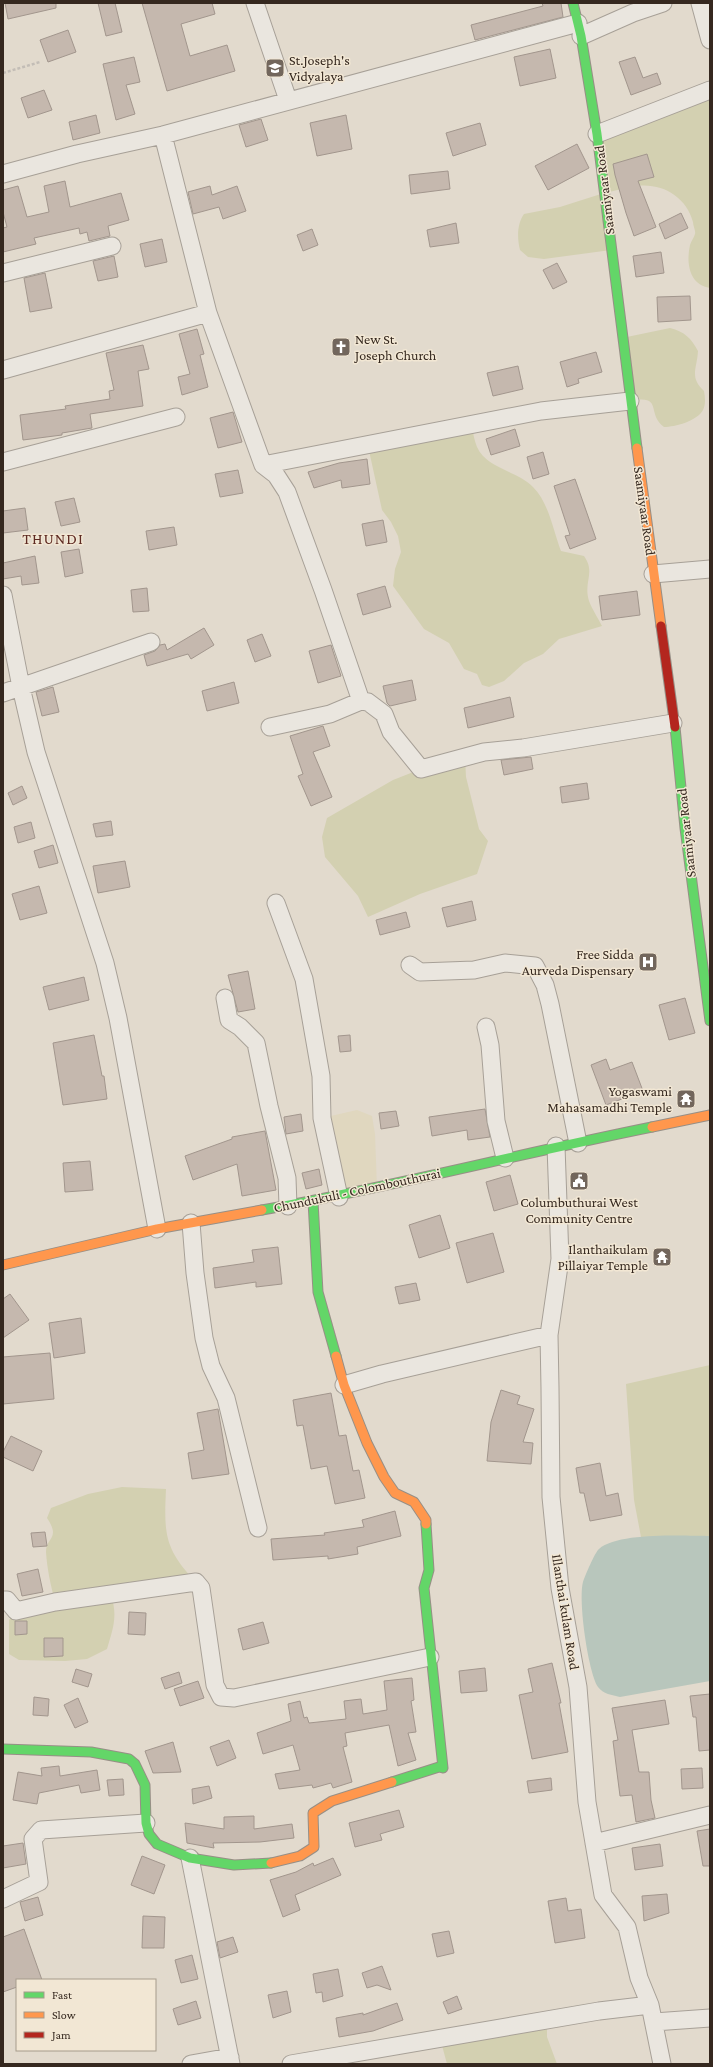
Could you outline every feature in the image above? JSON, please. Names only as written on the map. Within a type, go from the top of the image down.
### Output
[{"type":"street","points":[[255,3],[288,100]]},
{"type":"street","name":"Saamiyaar Road","points":[[573,3],[579,29],[597,134],[710,1021]]},
{"type":"street","points":[[3,174],[78,154],[163,135],[288,100],[579,29],[663,3]]},
{"type":"street","points":[[700,3],[710,40]]},
{"type":"street","points":[[597,134],[710,90]]},
{"type":"street","points":[[163,135],[208,313],[263,465],[276,475],[287,492],[323,590],[361,701]]},
{"type":"street","points":[[3,273],[112,246]]},
{"type":"street","points":[[3,370],[208,313]]},
{"type":"street","points":[[263,465],[541,411],[630,401]]},
{"type":"street","points":[[3,462],[176,417]]},
{"type":"street","points":[[653,574],[710,569]]},
{"type":"street","points":[[3,595],[21,687],[36,752],[105,963],[118,1018],[157,1229]]},
{"type":"street","points":[[3,693],[151,642]]},
{"type":"street","points":[[270,727],[330,714],[361,701],[368,702],[384,714],[391,732],[421,769],[484,752],[523,748],[673,723]]},
{"type":"street","points":[[276,903],[304,979],[321,1076],[322,1118],[339,1197]]},
{"type":"street","points":[[410,965],[420,972],[474,970],[505,963],[535,966],[545,985],[550,1004],[570,1114],[578,1143]]},
{"type":"street","points":[[225,998],[229,1020],[240,1027],[256,1043],[269,1106],[287,1178],[288,1206]]},
{"type":"street","points":[[486,1028],[490,1045],[496,1121],[505,1158]]},
{"type":"street","name":"Chundukuli - Colombouthurai","points":[[3,1265],[157,1229],[339,1197],[556,1146],[578,1143],[710,1115]]},
{"type":"street","name":"Illanthai kulam Road","points":[[556,1146],[560,1258],[550,1335],[551,1497],[560,1588],[578,1687],[587,1802],[603,1895],[627,1927],[640,1978],[650,2005],[662,2064]]},
{"type":"street","points":[[3,1749],[91,1752],[129,1759],[135,1764],[144,1785],[146,1823],[149,1834],[157,1844],[190,1858],[234,1866],[281,1862],[300,1856],[314,1847],[312,1825],[314,1813],[332,1801],[439,1767],[443,1768],[430,1657],[424,1588],[429,1570],[426,1520],[414,1502],[395,1493],[384,1477],[367,1443],[344,1384],[318,1292],[313,1201]]},
{"type":"street","points":[[191,1223],[195,1273],[204,1338],[211,1366],[226,1398],[258,1528]]},
{"type":"street","points":[[344,1384],[550,1335]]},
{"type":"street","points":[[4,1595],[16,1610],[55,1602],[196,1582],[201,1588],[215,1685],[221,1697],[234,1698],[430,1657]]},
{"type":"street","points":[[594,1843],[710,1815]]},
{"type":"street","points":[[3,1899],[39,1882],[33,1839],[41,1830],[146,1823]]},
{"type":"street","points":[[190,1858],[230,2060],[191,2064]]},
{"type":"street","points":[[291,2064],[562,2018],[650,2005]]},
{"type":"street","points":[[654,2022],[710,2018]]},
{"type":"path","points":[[3,73],[40,62]]},
{"type":"shaded area","points":[[710,90],[710,288],[697,283],[693,278],[688,259],[690,245],[695,235],[695,231],[690,213],[679,199],[664,189],[647,186],[633,187],[604,193],[597,134]]},
{"type":"shaded area","points":[[604,193],[611,250],[544,259],[528,257],[520,250],[518,231],[524,214],[560,207]]},
{"type":"shaded area","points":[[670,328],[680,331],[687,336],[693,342],[698,351],[695,377],[699,386],[704,391],[705,403],[700,414],[691,420],[680,425],[664,427],[659,422],[651,403],[647,400],[630,401],[622,338]]},
{"type":"shaded area","points":[[472,426],[476,444],[481,454],[494,465],[519,477],[533,487],[538,493],[547,509],[561,551],[584,556],[589,567],[587,588],[589,601],[602,626],[559,639],[543,654],[524,663],[504,681],[489,687],[482,685],[477,674],[464,669],[449,643],[424,629],[393,586],[395,569],[401,552],[398,536],[391,522],[382,510],[368,446]]},
{"type":"shaded area","points":[[465,757],[466,777],[479,829],[488,841],[477,874],[420,894],[368,917],[358,896],[325,857],[322,837],[327,818],[393,780],[421,769]]},
{"type":"shaded area","points":[[357,1110],[372,1116],[375,1134],[377,1188],[339,1197],[322,1118]]},
{"type":"shaded area","points":[[710,1365],[710,1536],[641,1537],[634,1500],[626,1384]]},
{"type":"shaded area","points":[[122,1487],[166,1489],[165,1517],[168,1540],[178,1560],[196,1582],[111,1595],[114,1609],[114,1622],[107,1649],[87,1659],[65,1661],[19,1660],[9,1654],[9,1620],[16,1611],[55,1602],[48,1571],[46,1552],[48,1543],[53,1534],[53,1530],[47,1518],[51,1508],[88,1494]]},
{"type":"shaded area","points":[[710,1536],[710,1681],[620,1697],[602,1691],[594,1679],[591,1666],[585,1635],[582,1604],[583,1582],[597,1551],[608,1544],[636,1537]]},
{"type":"shaded area","points":[[547,2020],[547,2037],[557,2064],[447,2064],[440,2038]]},
{"type":"building","points":[[5,3],[56,3],[56,8],[8,19]]},
{"type":"building","points":[[98,3],[115,3],[122,32],[106,36]]},
{"type":"building","points":[[142,3],[212,3],[215,14],[181,24],[190,56],[227,45],[235,71],[167,91]]},
{"type":"building","points":[[542,3],[561,3],[563,17],[475,40],[471,25],[543,6]]},
{"type":"building","points":[[68,30],[76,52],[48,62],[40,40]]},
{"type":"building","points":[[550,49],[556,78],[520,86],[514,57]]},
{"type":"building","points":[[134,57],[140,82],[126,85],[135,114],[116,120],[103,64]]},
{"type":"building","points":[[635,57],[643,78],[657,73],[661,84],[631,95],[619,62]]},
{"type":"building","points":[[44,90],[52,110],[28,118],[21,98]]},
{"type":"building","points":[[96,115],[100,133],[73,140],[69,122]]},
{"type":"building","points":[[346,115],[352,149],[317,156],[310,123]]},
{"type":"building","points":[[261,119],[268,140],[246,147],[239,125]]},
{"type":"building","points":[[480,123],[486,145],[453,156],[446,133]]},
{"type":"building","points":[[577,144],[589,168],[548,190],[535,166]]},
{"type":"building","points":[[647,154],[654,177],[638,181],[656,227],[634,236],[626,213],[613,164]]},
{"type":"building","points":[[448,171],[450,189],[411,194],[409,175]]},
{"type":"building","points":[[65,181],[70,207],[121,193],[129,220],[108,226],[110,236],[89,241],[87,232],[80,234],[79,228],[34,238],[36,244],[3,252],[3,228],[7,227],[3,212],[3,190],[18,186],[27,217],[49,212],[44,186]]},
{"type":"building","points":[[210,186],[212,195],[237,186],[246,211],[223,219],[219,207],[193,214],[188,192]]},
{"type":"building","points":[[681,213],[688,228],[665,239],[659,224]]},
{"type":"building","points":[[456,223],[459,243],[430,247],[427,230]]},
{"type":"building","points":[[312,229],[318,245],[303,251],[297,235]]},
{"type":"building","points":[[162,239],[167,262],[145,267],[140,244]]},
{"type":"building","points":[[661,252],[664,273],[636,277],[633,256]]},
{"type":"building","points":[[114,256],[118,277],[98,281],[93,261]]},
{"type":"building","points":[[557,263],[567,282],[553,289],[543,270]]},
{"type":"building","points":[[45,273],[52,308],[30,312],[24,278]]},
{"type":"building","points":[[690,296],[691,320],[658,322],[657,297]]},
{"type":"building","points":[[197,329],[204,354],[200,355],[208,387],[182,395],[178,377],[190,374],[179,334]]},
{"type":"building","points":[[143,345],[149,369],[138,371],[143,406],[90,414],[92,428],[62,433],[62,435],[23,440],[20,415],[66,409],[65,406],[110,399],[109,391],[114,390],[106,353]]},
{"type":"building","points":[[596,352],[602,372],[578,379],[579,383],[567,387],[560,362]]},
{"type":"building","points":[[518,366],[523,389],[493,396],[487,373]]},
{"type":"building","points":[[233,412],[242,442],[218,448],[210,418]]},
{"type":"building","points":[[515,429],[520,446],[491,455],[486,439]]},
{"type":"building","points":[[543,452],[549,474],[533,479],[527,457]]},
{"type":"building","points":[[367,459],[370,484],[342,488],[341,480],[314,488],[308,472],[339,463]]},
{"type":"building","points":[[238,470],[243,493],[220,497],[215,474]]},
{"type":"building","points":[[575,479],[596,539],[570,549],[565,536],[570,535],[554,486]]},
{"type":"building","points":[[74,498],[80,522],[61,526],[55,502]]},
{"type":"building","points":[[25,508],[28,530],[3,533],[3,511]]},
{"type":"building","points":[[383,520],[387,542],[366,546],[362,524]]},
{"type":"building","points":[[174,527],[177,545],[149,550],[146,531]]},
{"type":"building","points":[[79,549],[83,573],[65,577],[61,552]]},
{"type":"building","points":[[35,556],[39,583],[22,585],[21,576],[3,579],[3,563]]},
{"type":"building","points":[[385,586],[391,607],[363,615],[357,594]]},
{"type":"building","points":[[147,588],[149,611],[133,612],[131,590]]},
{"type":"building","points":[[637,591],[640,615],[602,620],[599,596]]},
{"type":"building","points":[[204,628],[214,645],[191,659],[188,654],[147,666],[144,655],[155,651],[160,645],[165,644],[167,650]]},
{"type":"building","points":[[262,634],[271,656],[255,662],[247,640]]},
{"type":"building","points":[[331,645],[341,676],[318,683],[309,651]]},
{"type":"building","points":[[412,680],[416,700],[390,706],[387,703],[383,686]]},
{"type":"building","points":[[234,682],[239,703],[207,711],[202,691]]},
{"type":"building","points":[[53,687],[59,712],[42,716],[36,692]]},
{"type":"building","points":[[510,697],[514,717],[468,728],[464,708]]},
{"type":"building","points":[[323,726],[330,746],[313,752],[332,797],[311,806],[298,776],[303,774],[290,736]]},
{"type":"building","points":[[531,757],[533,769],[504,775],[501,760]]},
{"type":"building","points":[[587,783],[589,799],[562,803],[560,787]]},
{"type":"building","points":[[22,786],[27,798],[13,805],[8,793]]},
{"type":"building","points":[[111,821],[113,835],[96,837],[93,824]]},
{"type":"building","points":[[31,822],[35,838],[18,843],[14,827]]},
{"type":"building","points":[[53,845],[58,863],[39,868],[34,851]]},
{"type":"building","points":[[125,861],[130,887],[98,893],[93,866]]},
{"type":"building","points":[[39,886],[47,913],[20,920],[12,894]]},
{"type":"building","points":[[472,901],[476,920],[447,927],[442,908]]},
{"type":"building","points":[[406,912],[410,927],[380,935],[376,920]]},
{"type":"building","points":[[248,971],[255,1009],[238,1012],[228,975]]},
{"type":"building","points":[[84,977],[89,1000],[49,1010],[43,987]]},
{"type":"building","points":[[685,998],[695,1033],[669,1040],[659,1005]]},
{"type":"building","points":[[94,1035],[102,1076],[104,1076],[107,1099],[63,1105],[53,1043]]},
{"type":"building","points":[[350,1035],[351,1051],[340,1052],[338,1036]]},
{"type":"building","points":[[606,1059],[610,1070],[632,1062],[643,1091],[606,1105],[591,1065]]},
{"type":"building","points":[[485,1109],[490,1137],[468,1140],[467,1130],[432,1136],[429,1117]]},
{"type":"building","points":[[396,1111],[399,1126],[381,1129],[379,1113]]},
{"type":"building","points":[[301,1114],[303,1131],[286,1134],[284,1117]]},
{"type":"building","points":[[265,1131],[276,1190],[242,1196],[237,1164],[193,1180],[185,1156],[232,1139],[232,1137]]},
{"type":"building","points":[[90,1161],[93,1190],[65,1192],[63,1163]]},
{"type":"building","points":[[319,1169],[322,1185],[306,1189],[302,1173]]},
{"type":"building","points":[[510,1175],[518,1204],[494,1211],[486,1182]]},
{"type":"building","points":[[440,1215],[450,1248],[419,1258],[409,1225]]},
{"type":"building","points":[[493,1233],[504,1272],[467,1283],[456,1243]]},
{"type":"building","points":[[278,1247],[282,1284],[256,1287],[256,1282],[215,1288],[213,1268],[254,1262],[252,1250]]},
{"type":"building","points":[[416,1283],[420,1300],[399,1304],[395,1287]]},
{"type":"building","points":[[10,1294],[29,1320],[3,1338],[3,1299]]},
{"type":"building","points":[[81,1318],[85,1353],[54,1358],[49,1323]]},
{"type":"building","points":[[50,1353],[54,1399],[3,1404],[3,1357]]},
{"type":"building","points":[[501,1390],[520,1396],[517,1404],[534,1409],[523,1442],[533,1443],[531,1464],[487,1461],[491,1422]]},
{"type":"building","points":[[331,1393],[339,1436],[346,1435],[353,1471],[359,1470],[365,1498],[335,1504],[327,1466],[311,1469],[303,1425],[297,1426],[293,1400]]},
{"type":"building","points":[[218,1409],[229,1474],[192,1479],[188,1453],[204,1450],[197,1413]]},
{"type":"building","points":[[11,1436],[42,1451],[33,1471],[3,1457],[3,1452]]},
{"type":"building","points":[[600,1463],[606,1496],[618,1493],[622,1515],[590,1521],[584,1493],[580,1493],[576,1468]]},
{"type":"building","points":[[395,1511],[401,1536],[357,1547],[358,1554],[328,1559],[328,1556],[273,1560],[271,1539],[325,1535],[324,1533],[364,1527],[362,1520]]},
{"type":"building","points":[[45,1532],[47,1546],[33,1547],[31,1533]]},
{"type":"building","points":[[38,1569],[43,1592],[22,1596],[17,1574]]},
{"type":"building","points":[[129,1612],[146,1613],[145,1635],[128,1634]]},
{"type":"building","points":[[15,1621],[27,1621],[27,1634],[15,1635]]},
{"type":"building","points":[[263,1622],[269,1643],[243,1650],[238,1629]]},
{"type":"building","points":[[44,1638],[63,1638],[63,1656],[44,1657]]},
{"type":"building","points":[[552,1663],[561,1703],[559,1703],[568,1752],[532,1759],[519,1695],[533,1692],[528,1669]]},
{"type":"building","points":[[485,1668],[487,1691],[461,1693],[459,1671]]},
{"type":"building","points":[[76,1669],[92,1674],[88,1687],[72,1682]]},
{"type":"building","points":[[179,1672],[182,1683],[165,1689],[161,1678]]},
{"type":"building","points":[[412,1678],[414,1700],[411,1701],[416,1732],[408,1733],[416,1760],[398,1766],[389,1725],[345,1733],[347,1746],[343,1747],[352,1782],[333,1788],[331,1783],[313,1788],[312,1785],[279,1789],[275,1774],[300,1770],[293,1745],[263,1754],[257,1733],[291,1721],[288,1704],[300,1701],[304,1718],[307,1717],[309,1723],[346,1719],[344,1701],[361,1699],[363,1714],[387,1710],[384,1681]]},
{"type":"building","points":[[198,1681],[204,1698],[180,1706],[174,1689]]},
{"type":"building","points":[[710,1694],[710,1750],[699,1751],[696,1717],[693,1717],[690,1696]]},
{"type":"building","points":[[34,1697],[49,1699],[48,1716],[33,1715]]},
{"type":"building","points":[[78,1698],[88,1722],[75,1728],[64,1705]]},
{"type":"building","points":[[665,1700],[669,1724],[632,1730],[639,1772],[649,1772],[651,1800],[655,1818],[636,1822],[632,1795],[620,1796],[613,1741],[618,1740],[612,1708]]},
{"type":"building","points":[[229,1740],[236,1758],[217,1766],[210,1747]]},
{"type":"building","points":[[173,1742],[181,1772],[153,1773],[145,1751]]},
{"type":"building","points":[[59,1766],[60,1776],[97,1770],[100,1790],[81,1793],[79,1785],[39,1793],[37,1804],[13,1800],[18,1772],[42,1776],[41,1768]]},
{"type":"building","points":[[702,1768],[703,1788],[682,1789],[681,1769]]},
{"type":"building","points":[[551,1778],[552,1790],[529,1793],[527,1781]]},
{"type":"building","points":[[123,1779],[124,1795],[109,1796],[107,1780]]},
{"type":"building","points":[[209,1786],[212,1798],[193,1804],[192,1789]]},
{"type":"building","points":[[399,1810],[404,1827],[380,1834],[382,1840],[355,1847],[349,1823]]},
{"type":"building","points":[[254,1816],[254,1829],[292,1824],[294,1838],[260,1842],[213,1843],[214,1848],[187,1843],[185,1823],[224,1829],[224,1817]]},
{"type":"building","points":[[710,1829],[710,1866],[703,1866],[697,1831]]},
{"type":"building","points":[[23,1843],[26,1864],[3,1868],[3,1846]]},
{"type":"building","points":[[660,1844],[663,1866],[635,1870],[632,1848]]},
{"type":"building","points":[[142,1856],[165,1865],[154,1894],[131,1885]]},
{"type":"building","points":[[333,1858],[341,1875],[295,1895],[300,1910],[283,1917],[270,1880],[296,1872],[313,1863],[314,1866]]},
{"type":"building","points":[[667,1894],[669,1913],[644,1921],[642,1896]]},
{"type":"building","points":[[38,1897],[43,1915],[25,1921],[20,1902]]},
{"type":"building","points":[[566,1898],[568,1911],[581,1909],[585,1938],[555,1943],[548,1901]]},
{"type":"building","points":[[143,1916],[165,1917],[164,1948],[142,1948]]},
{"type":"building","points":[[24,1929],[42,1979],[16,1979],[16,1987],[3,1992],[3,1937]]},
{"type":"building","points":[[449,1931],[454,1953],[437,1957],[432,1934]]},
{"type":"building","points":[[233,1937],[238,1952],[220,1958],[217,1942]]},
{"type":"building","points":[[192,1955],[198,1979],[181,1983],[175,1960]]},
{"type":"building","points":[[382,1966],[391,1990],[377,1985],[367,1988],[362,1973]]},
{"type":"building","points":[[338,1969],[343,1996],[323,2002],[322,1992],[316,1993],[313,1974]]},
{"type":"building","points":[[287,1991],[291,2012],[273,2018],[268,1995]]},
{"type":"building","points":[[457,1996],[462,2009],[448,2014],[443,2002]]},
{"type":"building","points":[[196,2001],[201,2018],[178,2025],[173,2009]]},
{"type":"building","points":[[397,2003],[403,2020],[373,2031],[339,2037],[336,2018],[363,2013],[363,2015]]},
{"type":"traffic: fast","points":[[573,3],[581,36],[597,134],[637,448]]},
{"type":"traffic: fast","points":[[675,727],[685,828],[710,1021]]},
{"type":"traffic: fast","points":[[262,1210],[360,1191],[652,1127]]},
{"type":"traffic: fast","points":[[313,1201],[318,1292],[336,1356]]},
{"type":"traffic: fast","points":[[392,1782],[439,1767],[443,1768],[424,1588],[429,1570],[426,1524]]},
{"type":"traffic: fast","points":[[3,1749],[91,1752],[129,1759],[135,1764],[145,1785],[146,1823],[149,1834],[157,1844],[190,1858],[234,1865],[271,1863]]},
{"type":"traffic: slow","points":[[637,448],[661,626]]},
{"type":"traffic: slow","points":[[652,1127],[710,1115]]},
{"type":"traffic: slow","points":[[3,1265],[157,1229],[262,1210]]},
{"type":"traffic: slow","points":[[336,1356],[344,1385],[367,1443],[384,1477],[395,1493],[414,1502],[426,1520],[426,1524]]},
{"type":"traffic: slow","points":[[271,1863],[300,1856],[314,1847],[313,1813],[332,1801],[392,1782]]},
{"type":"traffic: jam","points":[[661,626],[675,727]]},
{"type":"place","name":"St.Joseph's Vidyalaya","points":[[275,68]]},
{"type":"place","name":"New St. Joseph Church","points":[[341,347]]},
{"type":"place","name":"Free Sidda Aurveda Dispensary","points":[[648,962]]},
{"type":"place","name":"Yogaswami Mahasamadhi Temple","points":[[686,1099]]},
{"type":"place","name":"Columbuthurai West Community Centre","points":[[579,1181]]},
{"type":"place","name":"Ilanthaikulam Pillaiyar Temple","points":[[662,1257]]},
{"type":"district","name":"THUNDI","points":[[53,538]]}]
